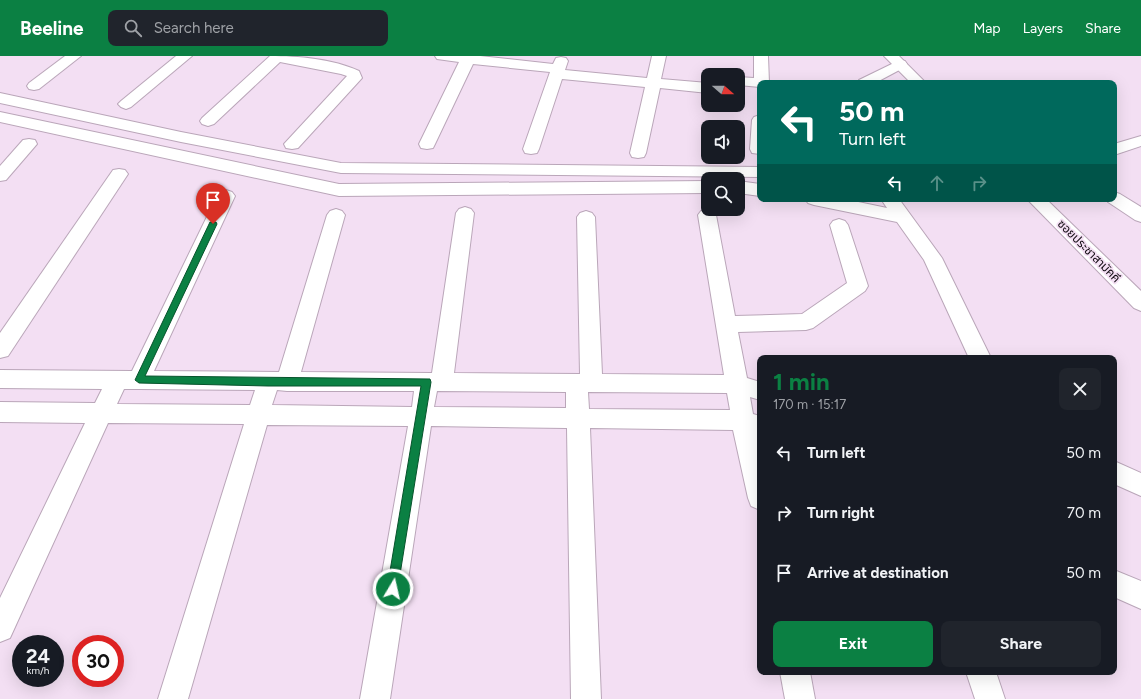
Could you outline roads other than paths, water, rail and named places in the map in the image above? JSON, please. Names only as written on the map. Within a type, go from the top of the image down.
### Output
[{"type":"street","points":[[34,86],[74,56]]},
{"type":"street","points":[[126,104],[184,56]]},
{"type":"street","points":[[208,121],[277,56],[345,70],[354,74],[355,78],[292,144]]},
{"type":"street","points":[[442,56],[468,57],[559,66],[654,78],[701,87]]},
{"type":"street","points":[[638,154],[659,56]]},
{"type":"street","points":[[761,56],[761,80]]},
{"type":"street","points":[[427,144],[468,57]]},
{"type":"street","points":[[868,80],[896,60],[916,80]]},
{"type":"street","points":[[530,149],[559,66]]},
{"type":"street","points":[[654,78],[701,78]]},
{"type":"street","points":[[745,82],[757,83]]},
{"type":"street","points":[[745,92],[757,93]]},
{"type":"street","points":[[0,98],[181,137],[341,168],[757,172]]},
{"type":"street","points":[[0,117],[339,190],[701,187]]},
{"type":"street","points":[[1117,149],[1141,141]]},
{"type":"street","points":[[0,176],[29,144]]},
{"type":"street","points":[[0,350],[119,174]]},
{"type":"street","points":[[745,188],[757,190]]},
{"type":"street","points":[[0,628],[101,414],[128,380],[226,196]]},
{"type":"street","points":[[1117,200],[1141,216]]},
{"type":"street","points":[[829,202],[904,217]]},
{"type":"street","points":[[892,202],[932,258],[979,355]]},
{"type":"street","name":"ซอยประชาสามัคคี","points":[[1039,202],[1141,302]]},
{"type":"street","points":[[375,699],[421,417],[434,382],[465,213]]},
{"type":"street","points":[[173,699],[258,415],[277,382],[336,215]]},
{"type":"street","points":[[707,216],[737,384],[751,423],[757,473]]},
{"type":"street","points":[[586,217],[584,382],[578,418],[586,699]]},
{"type":"street","points":[[726,324],[806,322],[858,286],[839,225]]},
{"type":"street","points":[[0,379],[737,384],[757,390]]},
{"type":"street","points":[[0,412],[578,418],[751,423]]},
{"type":"street","points":[[1117,473],[1141,484]]},
{"type":"street","points":[[796,675],[800,699]]},
{"type":"street","points":[[982,675],[990,699]]}]
